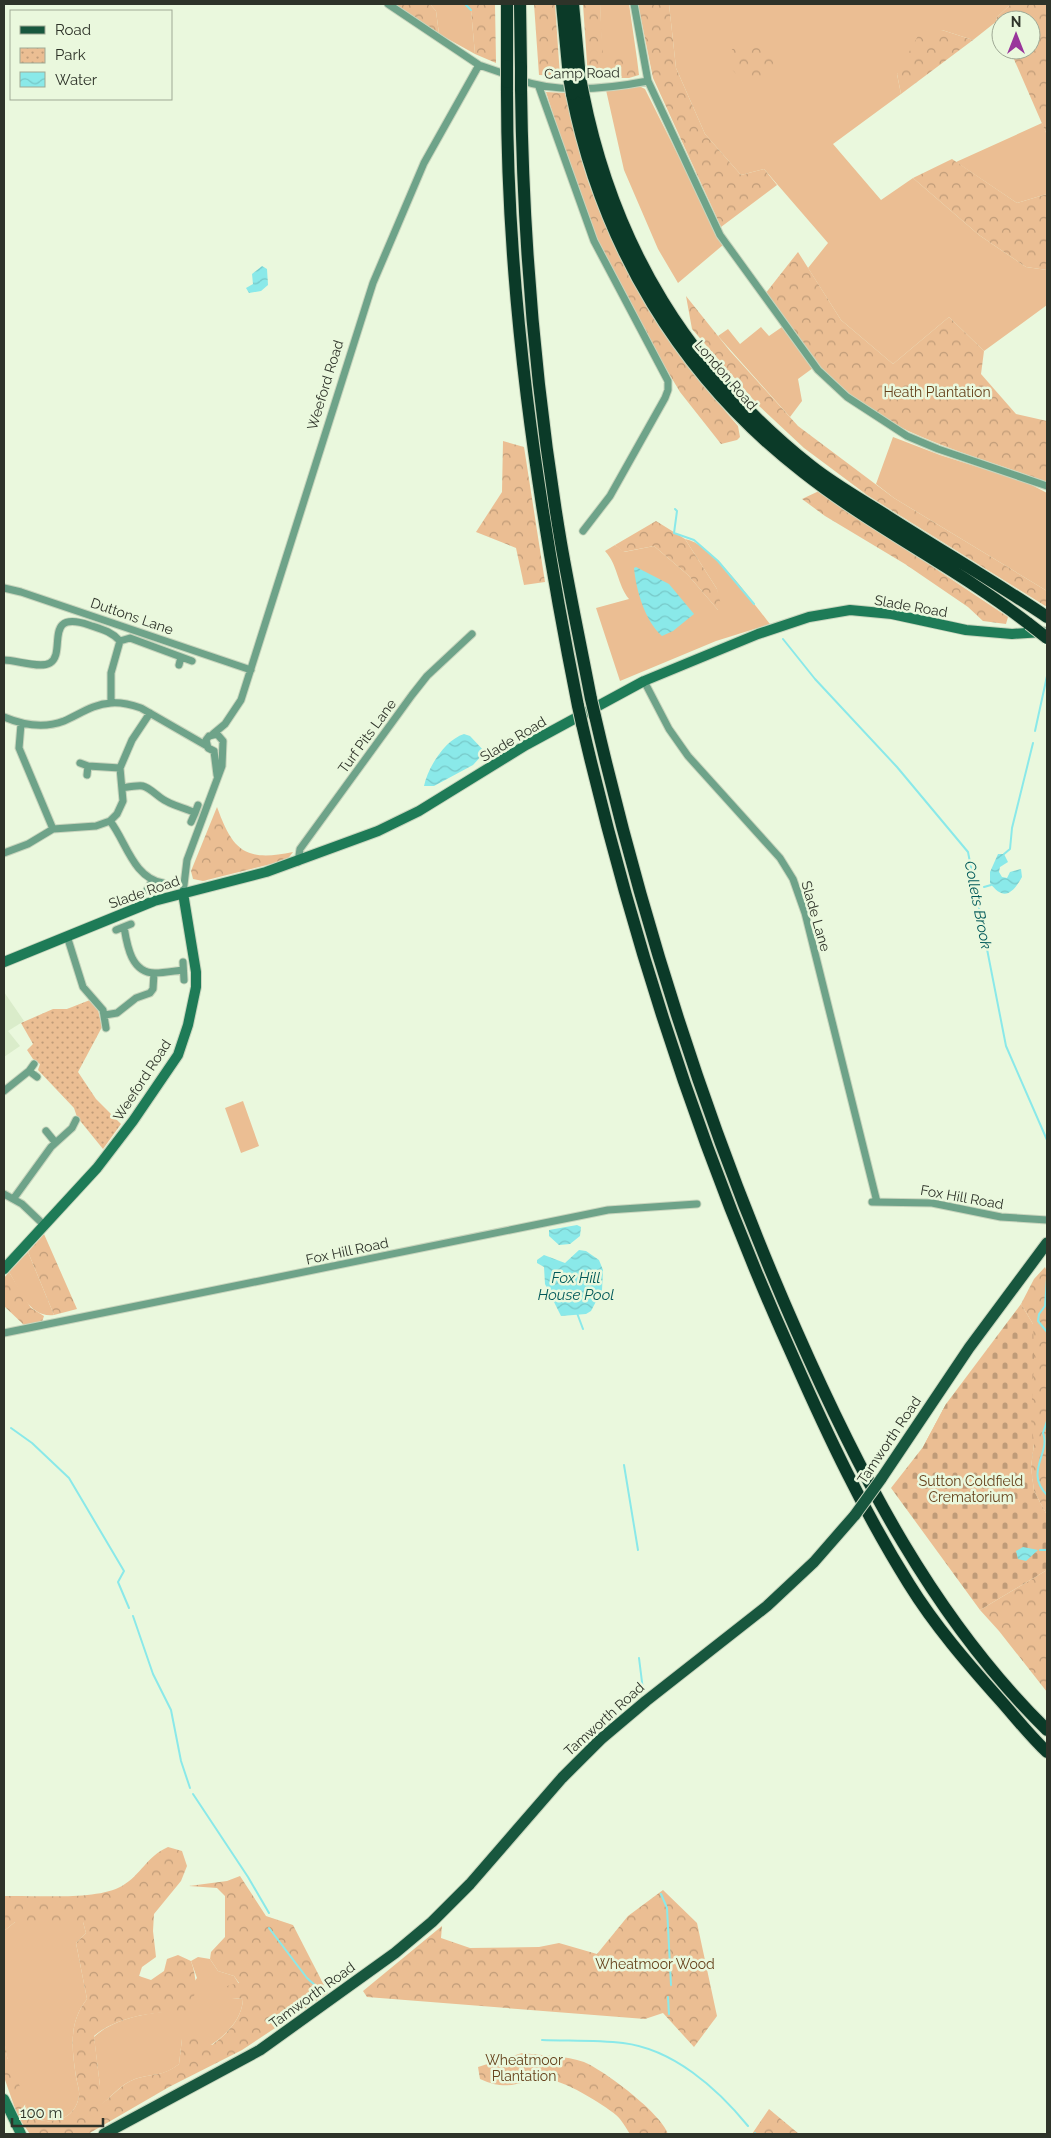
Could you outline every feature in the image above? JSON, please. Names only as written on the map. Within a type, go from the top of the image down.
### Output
[{"type":"highway","points":[[507,4],[507,82],[515,276],[524,367],[548,547],[582,724],[604,819],[635,933],[690,1101],[760,1284],[812,1401],[857,1492],[910,1586],[963,1658],[1047,1752]]},
{"type":"highway","points":[[520,4],[528,281],[544,418],[561,543],[591,699],[638,892],[701,1090],[749,1220],[815,1373],[857,1460],[922,1575],[1000,1679],[1047,1730]]},
{"type":"highway","name":"London Road","points":[[562,4],[578,94],[605,179],[629,242],[677,325],[753,415],[813,467],[1047,617]]},
{"type":"highway","name":"London Road","points":[[573,4],[575,78]]},
{"type":"highway","name":"London Road","points":[[578,94],[579,129],[594,181],[624,255],[669,331],[730,405],[764,440],[804,473],[871,519],[942,562],[1047,638]]},
{"type":"main road","name":"Slade Road","points":[[4,962],[154,901],[298,862],[370,834],[419,811],[526,745],[644,681],[758,634],[832,612],[850,610],[892,614],[966,630],[1012,634],[1047,632]]},
{"type":"main road","name":"Weeford Road","points":[[4,1269],[97,1168],[133,1121],[178,1055],[188,1025],[196,987],[196,972],[183,893]]},
{"type":"main road","name":"Tamworth Road","points":[[104,2134],[260,2050],[395,1953],[432,1922],[470,1884],[562,1778],[601,1739],[646,1700],[767,1606],[814,1562],[855,1515],[969,1348],[1047,1243]]},
{"type":"main road","points":[[4,2099],[22,2134]]},
{"type":"street","name":"Camp Road","points":[[388,4],[479,65],[539,87],[614,88],[648,81]]},
{"type":"street","points":[[634,4],[648,81],[720,235],[818,370],[847,397],[877,419],[907,436],[938,449],[1047,486]]},
{"type":"street","name":"Weeford Road","points":[[211,735],[225,724],[241,700],[373,283],[424,163],[479,65]]},
{"type":"street","points":[[539,87],[594,242],[668,381],[668,390],[665,398],[610,496],[584,532]]},
{"type":"street","name":"Duttons Lane","points":[[4,588],[21,592],[251,670]]},
{"type":"street","points":[[4,660],[24,661],[42,666],[52,662],[57,655],[57,635],[61,628],[70,622],[78,621],[113,633],[120,641]]},
{"type":"street","name":"Turf Pits Lane","points":[[298,862],[300,849],[427,676],[472,634]]},
{"type":"street","points":[[120,641],[130,638],[192,661]]},
{"type":"street","points":[[112,703],[111,673],[120,641]]},
{"type":"street","points":[[178,665],[181,657]]},
{"type":"street","name":"Slade Lane","points":[[644,681],[669,729],[688,756],[780,858],[793,879],[804,914],[874,1202]]},
{"type":"street","points":[[4,717],[21,724],[48,725],[64,721],[88,708],[112,703],[130,705],[150,713],[214,750],[222,741],[211,735],[190,735]]},
{"type":"street","points":[[4,853],[28,844],[53,829],[96,826],[110,821],[122,806],[120,768],[132,740],[150,713]]},
{"type":"street","points":[[21,724],[19,748],[53,829]]},
{"type":"street","name":"Weeford Road","points":[[183,893],[187,860],[222,766],[222,741],[225,724]]},
{"type":"street","points":[[207,746],[206,740],[211,735]]},
{"type":"street","name":"Weeford Road","points":[[214,750],[217,778]]},
{"type":"street","points":[[80,763],[88,766],[120,768]]},
{"type":"street","points":[[87,775],[88,766]]},
{"type":"street","points":[[122,788],[146,786],[154,790],[162,799],[195,812]]},
{"type":"street","points":[[191,822],[198,805]]},
{"type":"street","points":[[110,821],[117,830],[128,854],[152,881],[163,882]]},
{"type":"street","points":[[148,890],[152,881]]},
{"type":"street","points":[[116,930],[128,926],[128,951],[133,961],[140,968],[154,974],[183,970]]},
{"type":"street","points":[[67,936],[83,987],[100,1006],[105,1015],[106,1028]]},
{"type":"street","points":[[183,962],[184,980]]},
{"type":"street","points":[[105,1015],[117,1013],[136,998],[150,994],[153,989],[154,974]]},
{"type":"street","points":[[4,1090],[29,1071],[34,1064]]},
{"type":"street","points":[[29,1071],[37,1077]]},
{"type":"street","points":[[14,1198],[55,1142],[72,1128],[76,1120]]},
{"type":"street","points":[[46,1130],[55,1142]]},
{"type":"street","points":[[4,1194],[14,1198],[44,1225]]},
{"type":"street","name":"Fox Hill Road","points":[[874,1202],[932,1203],[1002,1217],[1047,1220]]},
{"type":"street","name":"Fox Hill Road","points":[[4,1333],[608,1210],[697,1204]]},
{"type":"shaded area","points":[[4,992],[24,1021],[8,1031],[20,1046],[4,1057]]},
{"type":"green space","points":[[398,4],[430,4],[436,11],[439,34],[397,7]]},
{"type":"green space","points":[[430,4],[465,4],[471,10],[475,54],[439,34],[436,11]]},
{"type":"green space","points":[[465,4],[495,4],[496,63],[475,54],[471,10]]},
{"type":"green space","points":[[534,4],[555,4],[560,76],[539,75]]},
{"type":"green space","points":[[583,4],[600,4],[603,58],[637,59],[639,75],[629,78],[588,78]]},
{"type":"green space","points":[[600,4],[629,4],[637,59],[602,59]]},
{"type":"green space","points":[[638,4],[669,4],[676,68],[705,134],[741,175],[764,169],[777,185],[721,227],[653,78]]},
{"type":"green space","points":[[669,4],[1011,4],[1005,10],[991,10],[991,26],[973,40],[942,30],[897,74],[901,94],[833,144],[881,200],[913,178],[979,235],[1026,267],[1047,270],[1047,305],[984,351],[949,317],[893,364],[841,320],[808,268],[828,243],[764,169],[741,175],[705,134],[676,68]]},
{"type":"green space","points":[[1011,4],[1047,4],[1047,135],[1014,60],[1041,60],[1041,10],[1005,10]]},
{"type":"green space","points":[[942,30],[973,40],[901,94],[897,74],[919,34]]},
{"type":"green space","points":[[756,45],[772,52],[776,74],[764,80],[739,77],[728,65],[732,49]]},
{"type":"green space","points":[[639,86],[645,89],[723,245],[678,283],[658,249],[624,170],[606,90]]},
{"type":"green space","points":[[546,92],[565,93],[588,180],[620,256],[636,286],[674,344],[738,426],[740,437],[737,440],[721,444],[680,392],[634,315],[596,240],[580,199]]},
{"type":"green space","points":[[1042,123],[1047,135],[1047,194],[1017,203],[956,162]]},
{"type":"green space","points":[[952,159],[1017,203],[1047,194],[1047,270],[1026,267],[979,235],[913,178]]},
{"type":"green space","name":"Heath Plantation","points":[[798,252],[841,320],[893,364],[949,317],[984,351],[981,374],[1016,414],[1047,421],[1047,482],[924,438],[866,408],[840,388],[810,357],[765,294]]},
{"type":"green space","points":[[686,296],[730,351],[798,426],[894,498],[1047,591],[1047,607],[867,495],[804,448],[758,405],[692,329]]},
{"type":"green space","points":[[761,327],[769,336],[782,327],[813,368],[798,379],[802,401],[790,417],[718,336],[728,329],[740,344]]},
{"type":"green space","points":[[893,437],[940,455],[1028,483],[1047,493],[1047,591],[894,498],[876,484]]},
{"type":"green space","points":[[503,441],[524,447],[545,582],[524,585],[516,548],[476,532],[502,492]]},
{"type":"green space","points":[[819,491],[1008,617],[1006,624],[983,621],[968,607],[905,564],[825,516],[802,499]]},
{"type":"green space","points":[[656,521],[685,539],[717,589],[722,609],[718,610],[688,575],[654,546],[623,552],[615,545]]},
{"type":"green space","points":[[685,539],[696,543],[719,562],[770,624],[716,641],[620,681],[596,608],[629,599],[622,587],[613,562],[605,551],[615,545],[624,552],[654,546],[688,575],[718,610],[717,589]]},
{"type":"green space","points":[[217,807],[229,834],[243,850],[252,854],[263,855],[293,852],[287,860],[203,881],[193,879],[191,871]]},
{"type":"green space","points":[[90,1000],[98,1010],[102,1027],[78,1072],[96,1099],[121,1124],[103,1149],[77,1117],[74,1108],[38,1070],[40,1064],[33,1059],[27,1050],[33,1044],[21,1023],[53,1009],[67,1009]]},
{"type":"green space","points":[[243,1101],[259,1146],[241,1153],[225,1108]]},
{"type":"green space","points":[[44,1234],[77,1309],[54,1315],[28,1252]]},
{"type":"green space","points":[[28,1252],[54,1315],[45,1315],[32,1307],[21,1294],[9,1272]]},
{"type":"green space","points":[[1045,1267],[1047,1272],[1047,1515],[1034,1491],[1031,1467],[1034,1444],[923,1447],[946,1404],[959,1413],[1033,1324],[1021,1304],[1034,1279]]},
{"type":"green space","points":[[9,1272],[31,1308],[44,1316],[42,1322],[24,1325],[4,1306],[4,1278]]},
{"type":"green space","name":"Sutton Coldfield Crematorium","points":[[1021,1304],[1033,1324],[1034,1360],[1031,1419],[1034,1444],[1031,1467],[1034,1491],[1047,1515],[1047,1570],[980,1610],[891,1488],[923,1447],[946,1404]]},
{"type":"green space","points":[[1047,1570],[1047,1692],[980,1610]]},
{"type":"green space","points":[[168,1847],[182,1851],[187,1866],[181,1881],[154,1914],[153,1931],[156,1957],[142,1967],[139,1976],[151,1980],[164,1971],[167,1959],[178,1955],[191,1961],[195,1975],[195,1994],[187,2014],[164,2013],[138,2016],[103,2029],[94,2036],[100,2086],[100,2105],[130,2081],[162,2073],[179,2064],[182,2039],[188,2033],[212,2045],[228,2031],[240,2013],[243,1999],[232,1998],[227,1986],[239,1983],[234,1976],[218,1971],[210,1959],[211,1952],[225,1937],[225,1896],[217,1888],[189,1886],[227,1881],[240,1876],[266,1916],[293,1925],[328,1993],[242,2050],[169,2087],[88,2134],[30,2134],[18,2117],[4,2077],[4,2034],[7,2057],[25,2098],[28,2115],[43,2121],[59,2120],[66,2117],[72,2112],[79,2096],[73,2056],[73,2037],[77,2017],[87,1999],[76,1943],[86,1933],[83,1922],[15,1922],[4,1931],[4,1896],[65,1896],[111,1891],[129,1882],[154,1856]]},
{"type":"green space","name":"Wheatmoor Wood","points":[[663,1890],[697,1923],[717,2016],[694,2047],[663,2013],[645,2019],[367,1997],[363,1991],[442,1926],[441,1938],[470,1948],[539,1947],[559,1943],[597,1954],[628,1916]]},
{"type":"green space","points":[[15,1922],[83,1922],[86,1933],[76,1943],[87,1999],[77,2017],[73,2036],[73,2056],[79,2096],[72,2112],[59,2120],[43,2121],[28,2115],[7,2057],[3,2013],[4,1931]]},
{"type":"green space","points":[[198,1957],[210,1959],[218,1971],[234,1976],[239,1984],[232,1998],[243,1999],[237,2019],[223,2036],[211,2045],[200,2041],[182,2039],[179,2064],[163,2073],[130,2081],[100,2106],[100,2086],[94,2037],[120,2021],[141,2015],[172,2011],[197,1978],[191,1961]]},
{"type":"green space","name":"Wheatmoor Plantation","points":[[522,2053],[570,2058],[584,2062],[618,2083],[644,2104],[663,2125],[668,2134],[630,2134],[620,2119],[610,2110],[569,2086],[549,2079],[511,2085],[497,2085],[480,2079],[478,2067]]},
{"type":"green space","points":[[769,2109],[799,2134],[752,2134]]},
{"type":"water","points":[[262,266],[267,269],[268,285],[261,291],[249,293],[246,288],[253,284],[252,274]]},
{"type":"water","points":[[636,567],[669,584],[694,614],[673,631],[662,636],[656,630],[642,605],[635,577],[634,568]]},
{"type":"water","points":[[464,734],[470,736],[485,752],[473,765],[434,786],[424,786],[429,771],[438,755],[450,742]]},
{"type":"water","points":[[998,854],[1004,854],[1008,862],[1000,867],[999,872],[1002,877],[1007,878],[1010,872],[1021,869],[1022,877],[1012,891],[1004,894],[995,889],[990,883],[990,872]]},
{"type":"water","points":[[577,1225],[581,1227],[580,1236],[570,1244],[559,1245],[549,1236],[549,1230]]},
{"type":"water","name":"Fox Hill House Pool","points":[[579,1250],[586,1251],[599,1260],[603,1270],[602,1290],[591,1311],[586,1314],[561,1316],[545,1284],[544,1267],[537,1263],[537,1260],[544,1255],[565,1263]]},
{"type":"water","points":[[1023,1547],[1038,1550],[1026,1561],[1018,1559],[1016,1551]]},
{"type":"waterway","points":[[465,4],[471,10]]},
{"type":"waterway","name":"Collets Brook","points":[[675,509],[677,511],[674,533],[694,540],[718,561],[754,604]]},
{"type":"waterway","name":"Collets Brook","points":[[783,639],[815,679],[897,767],[968,852],[1006,1046],[1047,1140]]},
{"type":"waterway","points":[[1035,731],[1047,676]]},
{"type":"waterway","points":[[1004,854],[1010,849],[1012,828],[1033,743]]},
{"type":"waterway","points":[[984,887],[991,885]]},
{"type":"waterway","name":"Collets Brook","points":[[1047,1278],[1045,1306],[1039,1314],[1038,1321],[1047,1332]]},
{"type":"waterway","points":[[577,1313],[583,1329]]},
{"type":"waterway","name":"Collets Brook","points":[[1047,1398],[1047,1412]]},
{"type":"waterway","name":"Collets Brook","points":[[1047,1421],[1043,1433],[1045,1440],[1044,1448],[1038,1471],[1041,1487],[1047,1495]]},
{"type":"waterway","points":[[11,1428],[32,1443],[69,1478],[124,1571],[118,1582],[129,1608]]},
{"type":"waterway","points":[[624,1465],[638,1550]]},
{"type":"waterway","name":"Collets Brook","points":[[1040,1550],[1047,1550]]},
{"type":"waterway","points":[[133,1616],[153,1674],[171,1710],[181,1761],[190,1788]]},
{"type":"waterway","points":[[639,1658],[643,1690]]},
{"type":"waterway","points":[[193,1794],[248,1877],[269,1913]]},
{"type":"waterway","points":[[661,1894],[667,1908],[671,1985]]},
{"type":"waterway","points":[[269,1928],[307,1978],[317,1987]]},
{"type":"waterway","points":[[668,1997],[669,2014]]},
{"type":"waterway","points":[[542,2040],[623,2043],[659,2053],[693,2072],[722,2098],[748,2126]]}]
